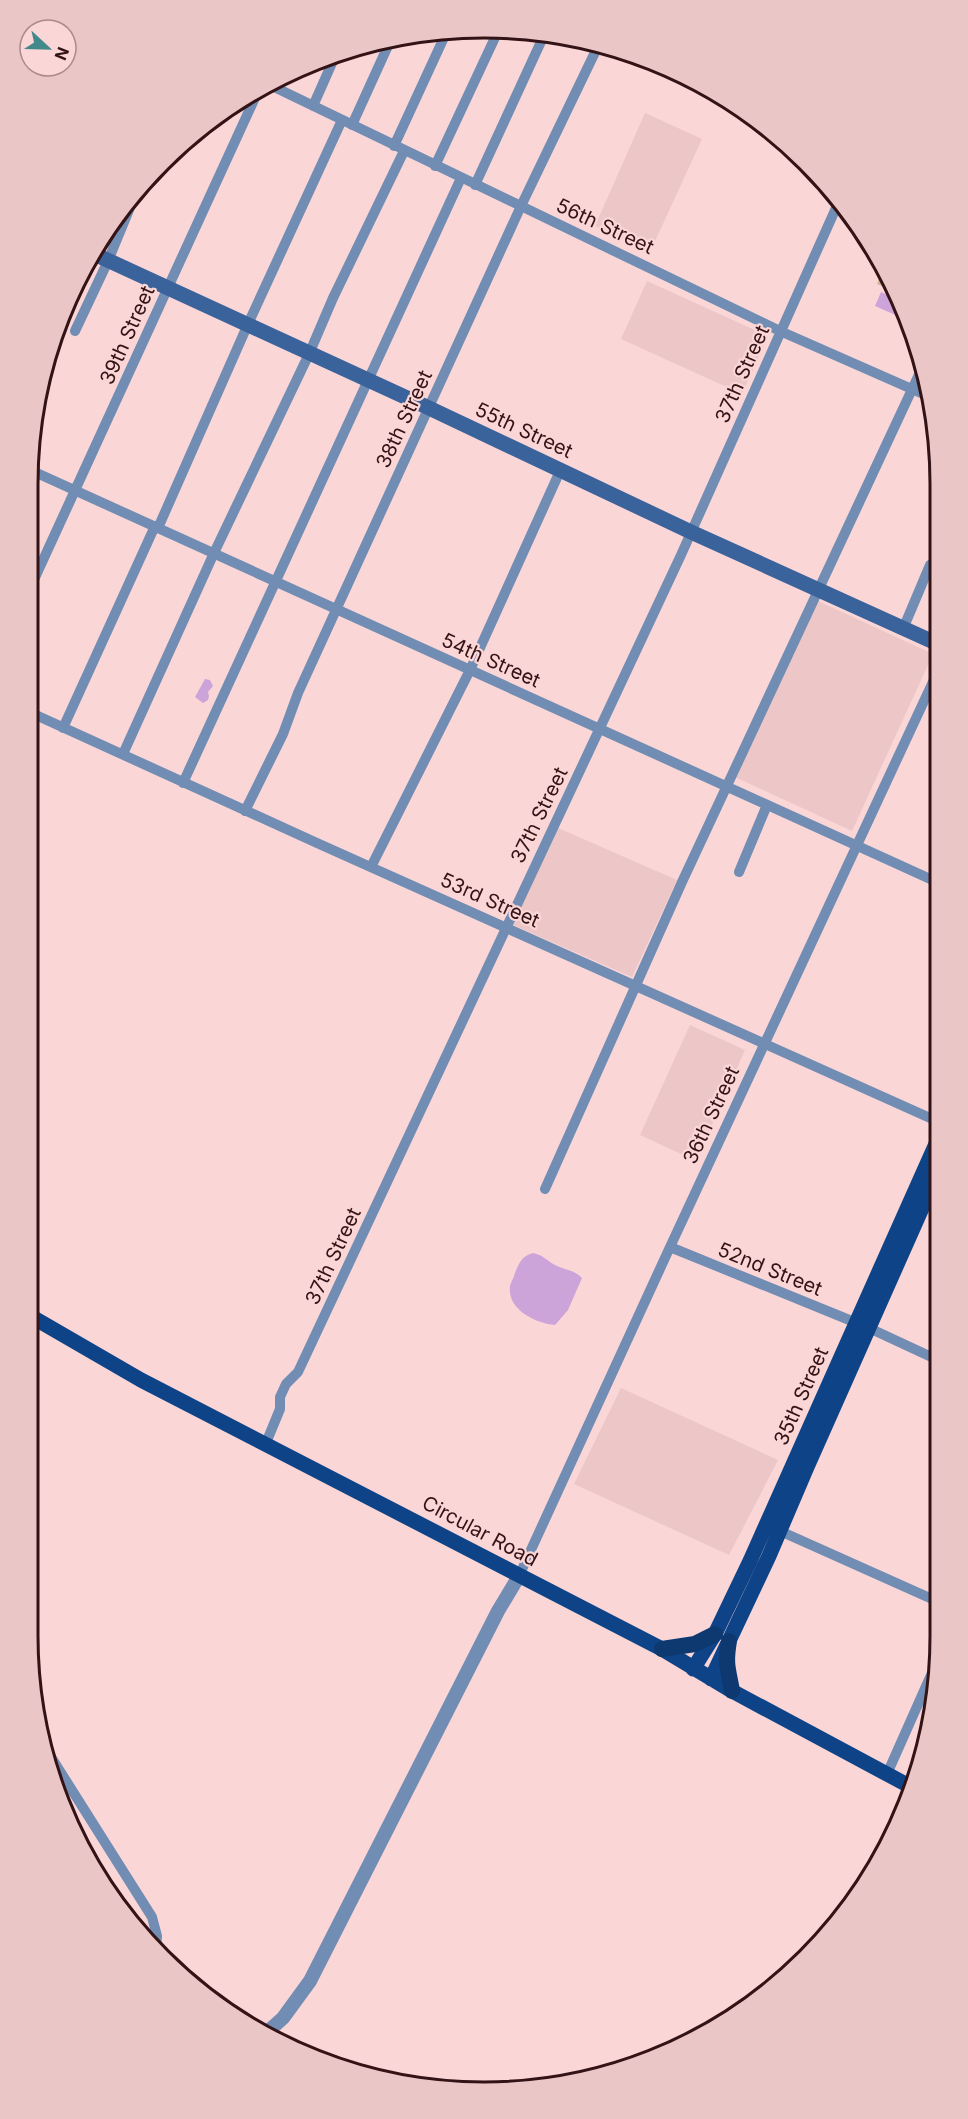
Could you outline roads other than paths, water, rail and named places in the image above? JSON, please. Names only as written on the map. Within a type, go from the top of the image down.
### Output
[{"type":"highway","points":[[662,1649],[722,1637],[732,1691]]},
{"type":"main road","name":"55th Street","points":[[100,257],[429,408],[691,532],[930,640]]},
{"type":"main road","name":"35th Street","points":[[693,1669],[722,1637],[764,1568],[930,1159]]},
{"type":"main road","name":"35th Street","points":[[711,1679],[722,1637],[750,1561],[930,1188]]},
{"type":"main road","name":"Circular Road","points":[[38,1320],[141,1380],[662,1649],[732,1691],[905,1784]]},
{"type":"main road","points":[[750,1561],[764,1568]]},
{"type":"street","points":[[435,166],[495,38]]},
{"type":"street","points":[[123,754],[214,553],[309,354],[444,39]]},
{"type":"street","points":[[475,185],[541,41]]},
{"type":"street","points":[[63,728],[248,324],[347,122],[386,49]]},
{"type":"street","name":"38th Street","points":[[245,810],[283,734],[298,693],[521,206],[595,52]]},
{"type":"street","points":[[313,106],[332,64]]},
{"type":"street","name":"56th Street","points":[[278,89],[780,331],[921,393]]},
{"type":"street","name":"39th Street","points":[[38,572],[253,102]]},
{"type":"street","points":[[183,783],[461,178]]},
{"type":"street","name":"37th Street","points":[[266,1443],[279,1409],[280,1396],[286,1384],[298,1372],[600,729],[835,209]]},
{"type":"street","points":[[75,331],[126,218]]},
{"type":"street","points":[[545,1189],[727,787],[918,378]]},
{"type":"street","points":[[371,867],[470,670],[560,471]]},
{"type":"street","name":"54th Street","points":[[38,474],[930,879]]},
{"type":"street","points":[[903,628],[930,565]]},
{"type":"street","name":"36th Street","points":[[519,1576],[669,1247],[930,688]]},
{"type":"street","name":"53rd Street","points":[[38,716],[930,1118]]},
{"type":"street","points":[[739,872],[767,805]]},
{"type":"street","name":"52nd Street","points":[[669,1247],[863,1326],[930,1356]]},
{"type":"street","points":[[780,1531],[930,1598]]},
{"type":"street","points":[[272,2027],[283,2018],[310,1982],[498,1611],[519,1576]]},
{"type":"street","points":[[887,1774],[928,1681]]},
{"type":"street","points":[[58,1768],[152,1917],[157,1939]]}]
